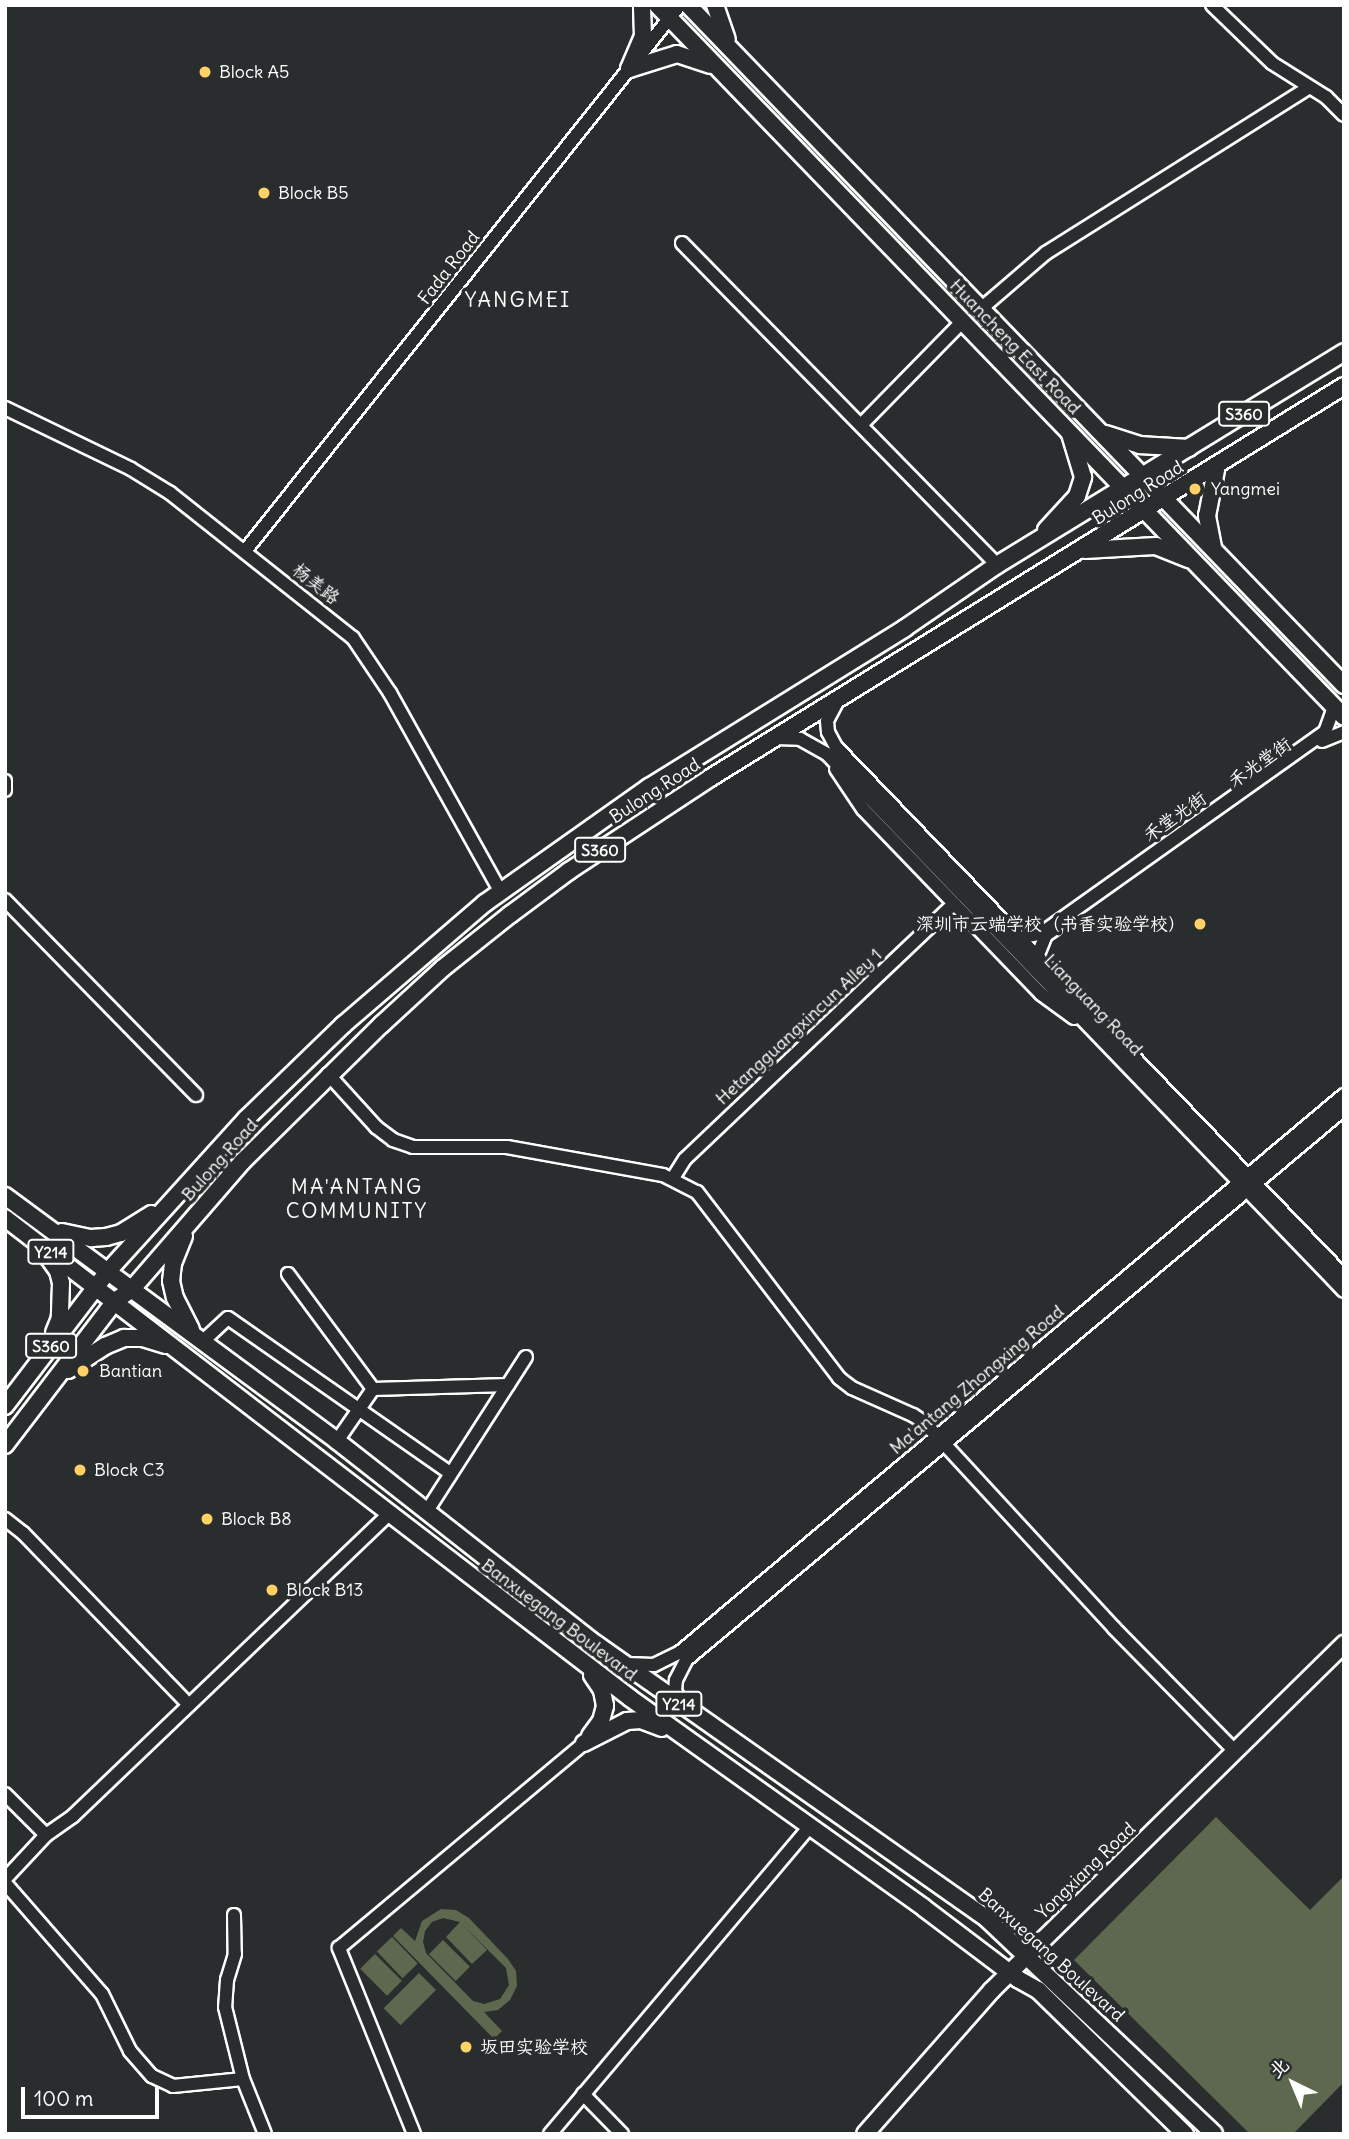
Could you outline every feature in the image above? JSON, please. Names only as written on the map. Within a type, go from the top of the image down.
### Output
[{"type":"main road","points":[[629,69],[643,36],[642,5]]},
{"type":"main road","name":"Huancheng East Road","points":[[657,5],[1339,712]]},
{"type":"main road","name":"Huancheng East Road","points":[[688,5],[1344,685]]},
{"type":"main road","points":[[715,5],[718,21],[735,53]]},
{"type":"main road","points":[[629,69],[663,56],[677,54],[693,57],[721,71]]},
{"type":"main road","name":"Bulong Road","points":[[5,1406],[109,1270],[284,1080],[414,962],[500,891],[649,787],[905,628],[998,565],[1344,352]]},
{"type":"main road","name":"Bulong Road","points":[[5,1446],[115,1301],[132,1289],[197,1214],[328,1074],[443,968],[511,914],[641,822],[1344,386]]},
{"type":"main road","points":[[1037,542],[1077,496],[1083,477],[1069,432]]},
{"type":"main road","points":[[1101,432],[1140,445],[1189,448]]},
{"type":"main road","points":[[1216,552],[1209,538],[1207,516],[1217,466]]},
{"type":"main road","points":[[1082,550],[1156,546],[1194,561]]},
{"type":"main road","name":"Y214","points":[[5,1196],[109,1270]]},
{"type":"main road","points":[[50,1227],[71,1235],[106,1237],[137,1224],[173,1199]]},
{"type":"main road","points":[[197,1214],[180,1243],[171,1281],[174,1298],[199,1340]]},
{"type":"main road","name":"Banxuegang Boulevard","points":[[5,1218],[582,1662],[1013,1976],[1038,1990],[1185,2134]]},
{"type":"main road","points":[[23,1232],[48,1256],[58,1271],[61,1283],[60,1318],[48,1350]]},
{"type":"main road","name":"Banxuegang Boulevard","points":[[109,1270],[337,1441],[623,1664],[989,1920],[1214,2134]]},
{"type":"main road","points":[[55,1380],[105,1346],[124,1338],[144,1338],[181,1352]]},
{"type":"main road","points":[[5,1395],[23,1382]]},
{"type":"main road","name":"Yongxiang Road","points":[[865,2134],[1013,1976],[1344,1644]]},
{"type":"main road","name":"Yongxiang Road","points":[[1031,1958],[1344,1658]]},
{"type":"main road","points":[[582,1662],[602,1690],[605,1706],[601,1721],[584,1744]]},
{"type":"main road","points":[[584,1744],[614,1725],[634,1720],[682,1736]]},
{"type":"main road","name":"Yongxiang Road","points":[[879,2134],[1013,1976]]},
{"type":"street","name":"Fada Road","points":[[245,551],[680,5]]},
{"type":"street","points":[[1212,5],[1272,63],[1326,97],[1344,115]]},
{"type":"street","points":[[982,308],[1046,253],[1308,88]]},
{"type":"street","points":[[682,243],[998,565]]},
{"type":"street","points":[[861,425],[963,321]]},
{"type":"street","name":"杨美路","points":[[5,408],[131,469],[170,494],[329,616],[366,654],[500,891]]},
{"type":"street","name":"Lianguang Road","points":[[842,697],[827,721],[828,732],[836,747],[1037,957],[1344,1291]]},
{"type":"street","name":"禾堂光街","points":[[1019,938],[1042,933],[1325,732],[1339,712]]},
{"type":"street","name":"禾光堂街","points":[[1037,957],[1046,935],[1330,735],[1344,732]]},
{"type":"street","name":"Lianguang Road","points":[[775,738],[800,739],[828,754],[1092,1029],[1344,1276]]},
{"type":"street","points":[[828,754],[848,791],[863,809],[954,904],[1041,994],[1092,1029]]},
{"type":"street","points":[[5,781],[5,790]]},
{"type":"street","points":[[5,900],[196,1095]]},
{"type":"street","name":"Hetangguangxincun Alley 1","points":[[673,1178],[685,1159],[954,904]]},
{"type":"street","points":[[328,1074],[376,1127],[393,1140],[413,1147],[507,1147],[673,1178],[697,1192],[839,1378],[852,1388],[913,1415],[941,1440],[1114,1628],[1235,1751]]},
{"type":"street","name":"Ma'antang Zhongxing Road","points":[[686,1709],[676,1691],[679,1669],[686,1660],[941,1440],[1247,1183],[1344,1095]]},
{"type":"street","name":"Ma'antang Zhongxing Road","points":[[1247,1183],[1344,1108]]},
{"type":"street","points":[[288,1274],[373,1389]]},
{"type":"street","points":[[199,1340],[228,1318],[450,1473]]},
{"type":"street","points":[[427,1511],[526,1357]]},
{"type":"street","points":[[373,1389],[508,1385]]},
{"type":"street","points":[[337,1441],[373,1389]]},
{"type":"street","name":"Ma'antang Zhongxing Road","points":[[623,1664],[654,1665],[679,1653],[941,1440]]},
{"type":"street","points":[[243,2079],[173,2086],[152,2076],[130,2051],[102,1994],[5,1881],[46,1835],[73,1816],[390,1514]]},
{"type":"street","points":[[5,1519],[189,1705]]},
{"type":"street","points":[[414,2134],[340,1948],[584,1744]]},
{"type":"street","points":[[5,1794],[46,1835]]},
{"type":"street","points":[[550,2134],[809,1827]]},
{"type":"street","points":[[234,1915],[235,1954],[227,1980],[225,2007],[243,2079],[265,2134]]},
{"type":"street","points":[[583,2094],[622,2134]]},
{"type":"green space","points":[[1216,1817],[1310,1910],[1344,1876],[1344,2082],[1293,2134],[1250,2134],[1074,1960]]},
{"type":"green space","points":[[441,1909],[456,1910],[469,1918],[516,1971],[517,1986],[510,2000],[498,2010],[484,2012],[502,2031],[494,2039],[393,1936],[401,1928],[415,1941],[422,1921]],"holes":[[[443,1918],[460,1922],[446,1937],[472,1964],[487,1950],[462,1924],[506,1968],[509,1985],[500,1999],[484,2004],[473,2001],[426,1953],[423,1942],[425,1931],[432,1922]]]},
{"type":"green space","points":[[392,1937],[418,1964],[403,1978],[377,1952]]},
{"type":"green space","points":[[443,1940],[470,1967],[456,1981],[429,1954]]},
{"type":"green space","points":[[375,1954],[402,1981],[387,1996],[360,1969]]},
{"type":"green space","points":[[419,1973],[436,1990],[401,2025],[384,2008]]},
{"type":"place","name":"Block A5","points":[[205,72]]},
{"type":"place","name":"Block B5","points":[[264,193]]},
{"type":"place","name":"Yangmei","points":[[1195,489]]},
{"type":"place","name":"深圳市云端学校（书香实验学校）","points":[[1200,924]]},
{"type":"place","name":"Bantian","points":[[83,1371]]},
{"type":"place","name":"Block C3","points":[[80,1470]]},
{"type":"place","name":"Block B8","points":[[207,1519]]},
{"type":"place","name":"Block B13","points":[[272,1590]]},
{"type":"place","name":"坂田实验学校","points":[[466,2047]]},
{"type":"district","name":"YANGMEI","points":[[518,300]]},
{"type":"district","name":"MA'ANTANG COMMUNITY","points":[[357,1199]]}]
